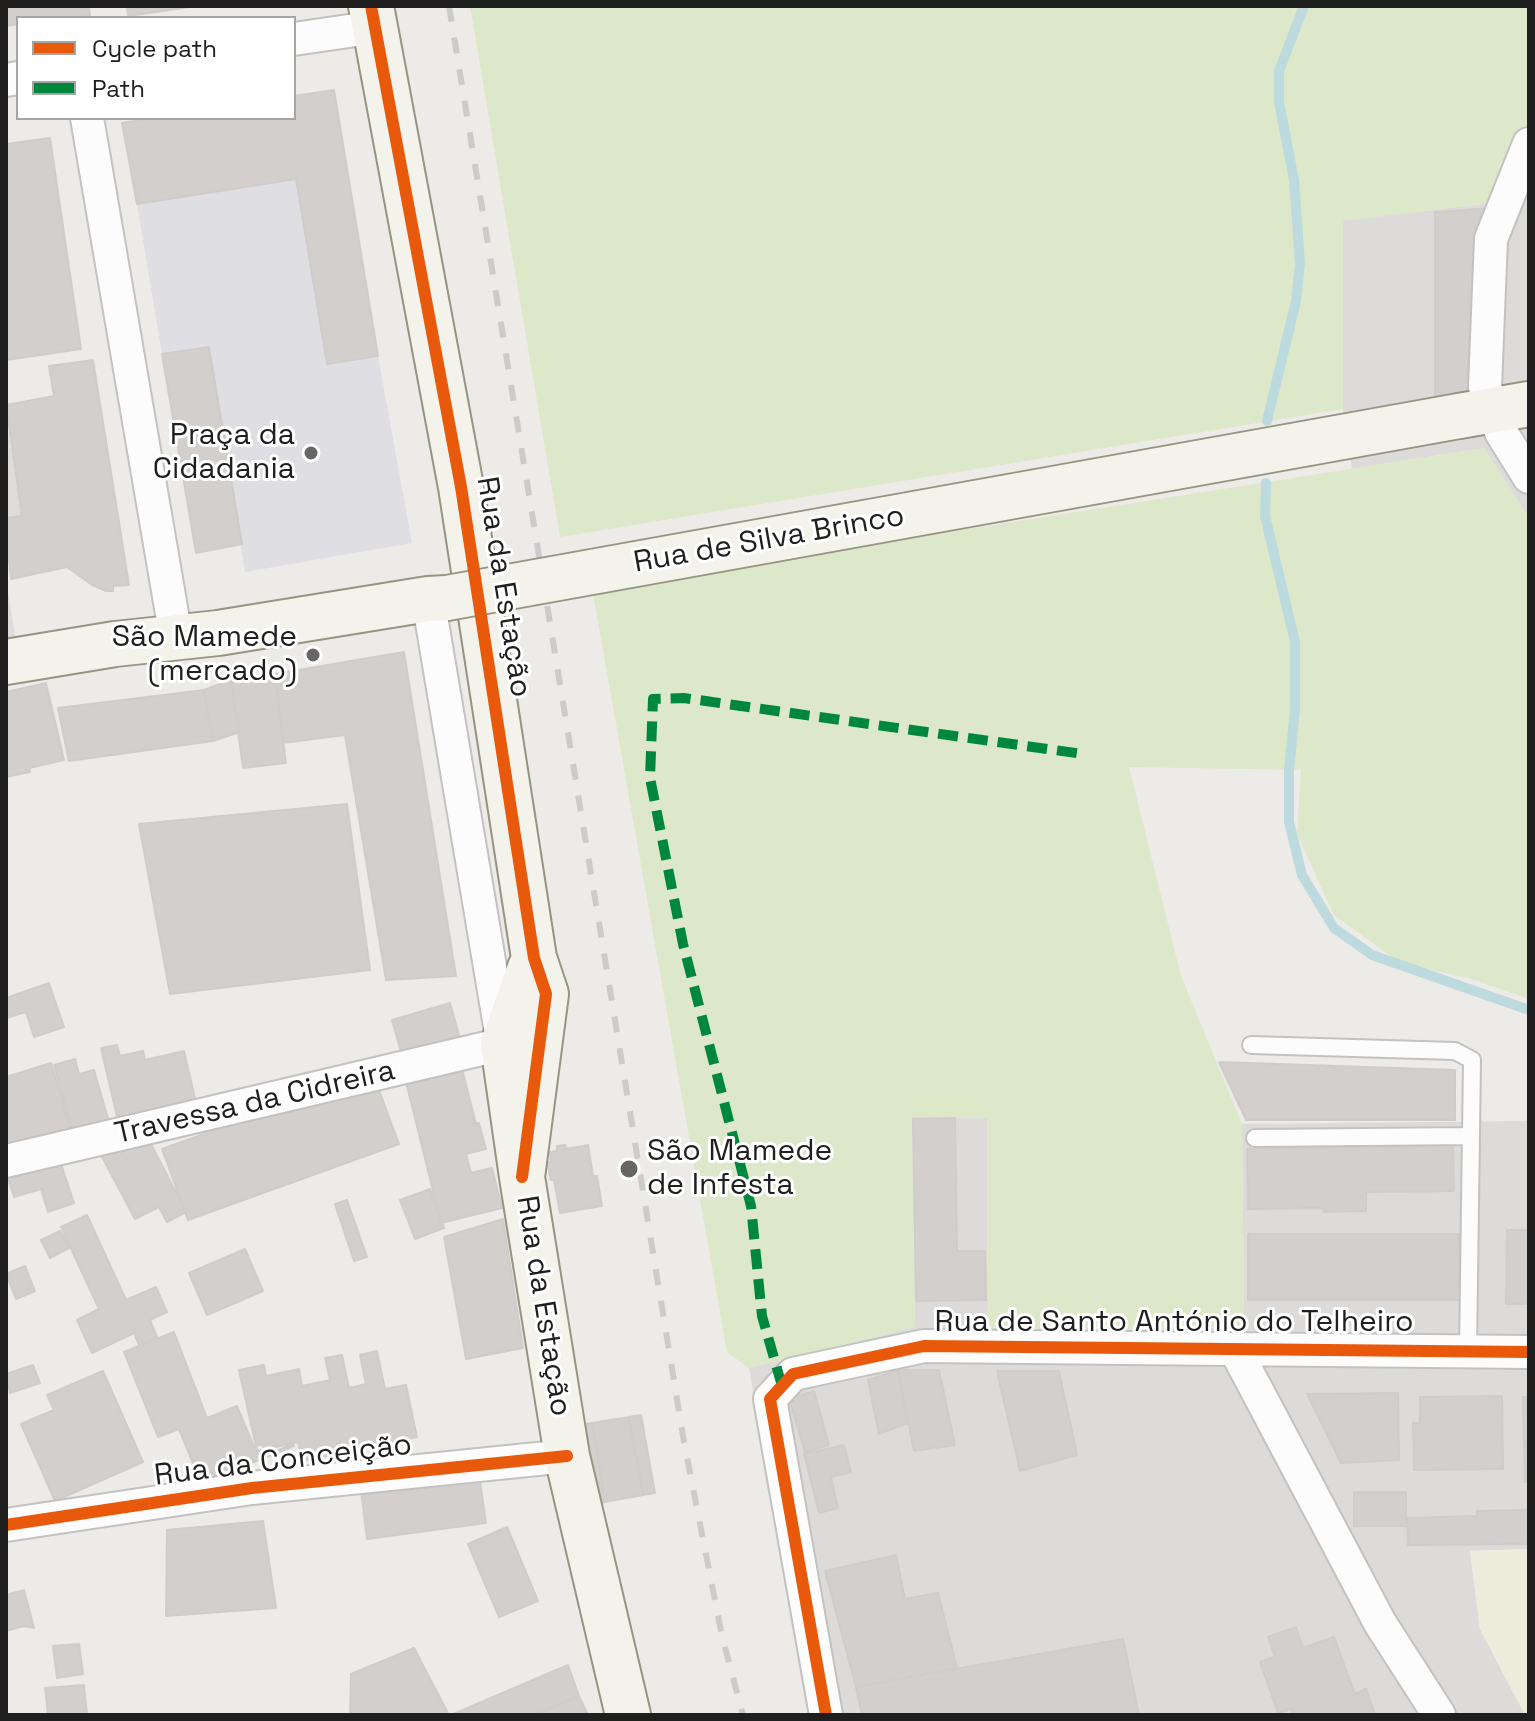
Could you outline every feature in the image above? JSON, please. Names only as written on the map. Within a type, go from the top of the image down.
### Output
[{"type":"street","points":[[296,38],[374,17]]},
{"type":"street","name":"Rua da Estação","points":[[374,17],[461,487],[534,958],[546,994],[522,1177]]},
{"type":"street","points":[[87,120],[176,637]]},
{"type":"street","points":[[1529,144],[1491,239],[1485,387],[1501,432],[1529,477]]},
{"type":"street","name":"Rua de Silva Brinco","points":[[6,662],[437,599],[1493,410]]},
{"type":"street","name":"Rua da Estação","points":[[437,599],[522,1177],[567,1456],[628,1715]]},
{"type":"street","name":"Rua da Estação","points":[[503,1044],[534,958]]},
{"type":"street","name":"Travessa da Cidreira","points":[[6,1161],[503,1044]]},
{"type":"street","name":"Rua de Santo António do Telheiro","points":[[826,1715],[770,1399],[793,1374],[924,1346],[1529,1352]]},
{"type":"street","points":[[1235,1349],[1380,1623],[1439,1715]]},
{"type":"street","name":"Rua da Conceição","points":[[6,1525],[252,1488],[567,1456]]},
{"type":"lane","points":[[1251,1045],[1455,1051],[1472,1060],[1468,1351]]},
{"type":"lane","points":[[1255,1138],[1471,1136]]},
{"type":"shaded area","points":[[1529,125],[1529,518],[1484,448],[1352,469],[1343,409],[1343,220],[1500,202],[1507,167]]},
{"type":"shaded area","name":"Praça da Cidadania","points":[[296,179],[327,363],[378,356],[412,543],[245,572],[209,347],[162,354],[137,204]]},
{"type":"shaded area","points":[[6,418],[22,516],[6,518]]},
{"type":"shaded area","points":[[6,578],[16,643],[6,644]]},
{"type":"shaded area","points":[[912,1117],[987,1118],[988,1334],[1244,1327],[1242,1124],[1529,1121],[1529,1549],[1470,1551],[1480,1629],[1525,1715],[809,1715],[749,1368],[915,1327]]},
{"type":"green space","points":[[470,6],[1529,6],[1529,125],[1507,167],[1500,202],[1343,221],[1343,409],[560,537]]},
{"type":"green space","points":[[1484,448],[1529,518],[1529,999],[1475,980],[1399,962],[1334,915],[1297,834],[1301,770],[1129,767],[1181,976],[1242,1124],[1244,1327],[988,1335],[987,1118],[912,1117],[915,1327],[749,1368],[727,1352],[592,588]]},
{"type":"green space","points":[[1529,1549],[1529,1715],[1525,1715],[1480,1629],[1470,1551]]},
{"type":"building","points":[[6,6],[89,6],[90,15],[16,16],[16,24],[6,26]]},
{"type":"building","points":[[127,6],[197,6],[128,16]]},
{"type":"building","points":[[334,90],[378,356],[327,364],[296,179],[137,204],[122,123],[142,120],[296,120],[296,96]]},
{"type":"building","points":[[50,138],[81,349],[6,360],[6,144]]},
{"type":"building","points":[[1493,208],[1478,390],[1435,396],[1435,212]]},
{"type":"building","points":[[209,347],[242,544],[196,553],[162,354]]},
{"type":"building","points":[[93,360],[129,585],[113,586],[113,591],[106,591],[67,567],[11,579],[9,560],[6,561],[6,518],[22,516],[6,405],[54,396],[49,366]]},
{"type":"building","points":[[404,652],[456,976],[386,980],[345,735],[283,743],[275,674]]},
{"type":"building","points":[[275,674],[286,763],[243,768],[231,680]]},
{"type":"building","points":[[231,680],[240,732],[213,741],[204,690]]},
{"type":"building","points":[[46,683],[64,760],[6,777],[6,692]]},
{"type":"building","points":[[204,690],[213,741],[69,761],[58,708]]},
{"type":"building","points":[[347,804],[370,970],[170,994],[139,824]]},
{"type":"building","points":[[49,983],[64,1027],[34,1037],[26,1012],[6,1018],[6,998]]},
{"type":"building","points":[[450,1003],[461,1042],[403,1059],[392,1020]]},
{"type":"building","points":[[117,1045],[120,1056],[143,1051],[145,1060],[184,1051],[197,1107],[119,1125],[101,1048]]},
{"type":"building","points":[[75,1059],[79,1074],[94,1070],[111,1129],[75,1139],[54,1065]]},
{"type":"building","points":[[1219,1062],[1455,1070],[1455,1120],[1246,1120]]},
{"type":"building","points":[[51,1063],[71,1131],[6,1150],[6,1077]]},
{"type":"building","points":[[461,1065],[476,1124],[479,1123],[486,1149],[466,1154],[471,1173],[492,1168],[502,1208],[441,1223],[405,1078]]},
{"type":"building","points":[[375,1079],[399,1144],[188,1220],[162,1149],[290,1103]]},
{"type":"building","points":[[955,1118],[957,1251],[985,1251],[986,1300],[916,1301],[913,1119]]},
{"type":"building","points":[[146,1134],[186,1212],[167,1222],[159,1207],[135,1219],[102,1157]]},
{"type":"building","points":[[565,1145],[566,1149],[588,1145],[602,1206],[560,1213],[547,1162],[551,1162],[550,1152],[557,1151],[557,1146]]},
{"type":"building","points":[[1453,1145],[1454,1191],[1366,1192],[1366,1211],[1248,1209],[1247,1149]]},
{"type":"building","points":[[59,1158],[74,1203],[48,1212],[41,1189],[14,1197],[7,1175]]},
{"type":"building","points":[[430,1189],[444,1228],[415,1239],[400,1200]]},
{"type":"building","points":[[347,1200],[367,1257],[354,1261],[335,1204]]},
{"type":"building","points":[[87,1215],[126,1300],[156,1287],[167,1312],[150,1320],[157,1337],[139,1345],[134,1333],[92,1353],[77,1320],[99,1309],[61,1227]]},
{"type":"building","points":[[503,1219],[523,1348],[466,1359],[444,1237]]},
{"type":"building","points":[[1507,1230],[1529,1230],[1529,1304],[1506,1304]]},
{"type":"building","points":[[60,1231],[69,1248],[50,1258],[41,1240]]},
{"type":"building","points":[[1248,1234],[1459,1234],[1460,1300],[1248,1300]]},
{"type":"building","points":[[245,1249],[263,1291],[207,1315],[189,1273]]},
{"type":"building","points":[[25,1266],[35,1291],[16,1299],[6,1274]]},
{"type":"building","points":[[174,1332],[207,1418],[237,1406],[254,1447],[262,1444],[267,1455],[294,1446],[201,1483],[179,1429],[158,1437],[124,1352]]},
{"type":"building","points":[[377,1351],[385,1389],[406,1385],[417,1437],[302,1461],[298,1442],[257,1451],[239,1370],[264,1365],[266,1376],[299,1369],[302,1386],[330,1380],[325,1358],[342,1355],[349,1388],[366,1384],[360,1355]]},
{"type":"building","points":[[33,1365],[40,1383],[10,1393],[6,1374]]},
{"type":"building","points":[[898,1370],[908,1423],[879,1434],[868,1380]]},
{"type":"building","points":[[898,1370],[939,1370],[955,1445],[914,1451]]},
{"type":"building","points":[[103,1371],[143,1462],[55,1501],[21,1424],[54,1410],[47,1395]]},
{"type":"building","points":[[997,1371],[1059,1371],[1077,1455],[1020,1471]]},
{"type":"building","points":[[814,1391],[829,1445],[805,1452],[789,1399]]},
{"type":"building","points":[[1398,1393],[1399,1460],[1341,1463],[1307,1394]]},
{"type":"building","points":[[1502,1396],[1503,1469],[1414,1470],[1413,1423],[1420,1423],[1420,1397]]},
{"type":"building","points":[[1523,1397],[1529,1397],[1529,1482],[1525,1482]]},
{"type":"building","points":[[641,1415],[655,1493],[643,1495],[629,1417]]},
{"type":"building","points":[[629,1417],[643,1495],[605,1502],[592,1423]]},
{"type":"building","points":[[592,1423],[605,1502],[594,1504],[580,1425]]},
{"type":"building","points":[[844,1445],[851,1472],[831,1477],[838,1508],[819,1513],[804,1454]]},
{"type":"building","points":[[479,1474],[486,1523],[367,1539],[361,1490]]},
{"type":"building","points":[[1354,1492],[1406,1492],[1406,1526],[1354,1526]]},
{"type":"building","points":[[1529,1510],[1529,1544],[1408,1545],[1407,1518],[1477,1516],[1477,1511]]},
{"type":"building","points":[[263,1521],[276,1608],[166,1616],[167,1530]]},
{"type":"building","points":[[507,1527],[538,1601],[499,1617],[468,1544]]},
{"type":"building","points":[[896,1555],[905,1599],[938,1593],[957,1668],[856,1687],[825,1571]]},
{"type":"building","points":[[24,1590],[34,1628],[24,1626],[6,1631],[6,1595]]},
{"type":"building","points":[[1296,1627],[1303,1648],[1334,1637],[1355,1694],[1366,1689],[1375,1715],[1293,1715],[1291,1709],[1278,1713],[1260,1662],[1275,1657],[1268,1637]]},
{"type":"building","points":[[1123,1639],[1139,1715],[862,1715],[856,1687]]},
{"type":"building","points":[[79,1644],[83,1674],[57,1678],[53,1646]]},
{"type":"building","points":[[414,1648],[449,1715],[350,1715],[351,1674]]},
{"type":"building","points":[[568,1665],[579,1696],[534,1715],[451,1715]]},
{"type":"building","points":[[84,1685],[87,1715],[48,1715],[45,1688]]},
{"type":"building","points":[[579,1696],[588,1715],[534,1715]]},
{"type":"waterway","points":[[1267,421],[1296,301],[1300,263],[1294,180],[1279,102],[1279,71],[1304,6]]},
{"type":"waterway","points":[[1266,483],[1265,516],[1295,642],[1289,822],[1302,875],[1334,928],[1372,955],[1529,1010]]},
{"type":"railway","points":[[449,6],[684,1442],[722,1636],[743,1715]]},
{"type":"marked path","points":[[782,1386],[762,1316],[751,1206],[683,944],[650,778],[653,699],[684,698],[1083,754]]},
{"type":"cycle path","points":[[371,6],[461,487],[534,958],[546,994],[522,1177]]},
{"type":"cycle path","points":[[826,1715],[770,1399],[793,1374],[924,1346],[1529,1352]]},
{"type":"cycle path","points":[[6,1525],[252,1488],[567,1456]]},
{"type":"place","name":"Praça da Cidadania","points":[[311,453]]},
{"type":"place","name":"São Mamede (mercado)","points":[[313,655]]},
{"type":"place","name":"São Mamede de Infesta","points":[[629,1169]]}]
